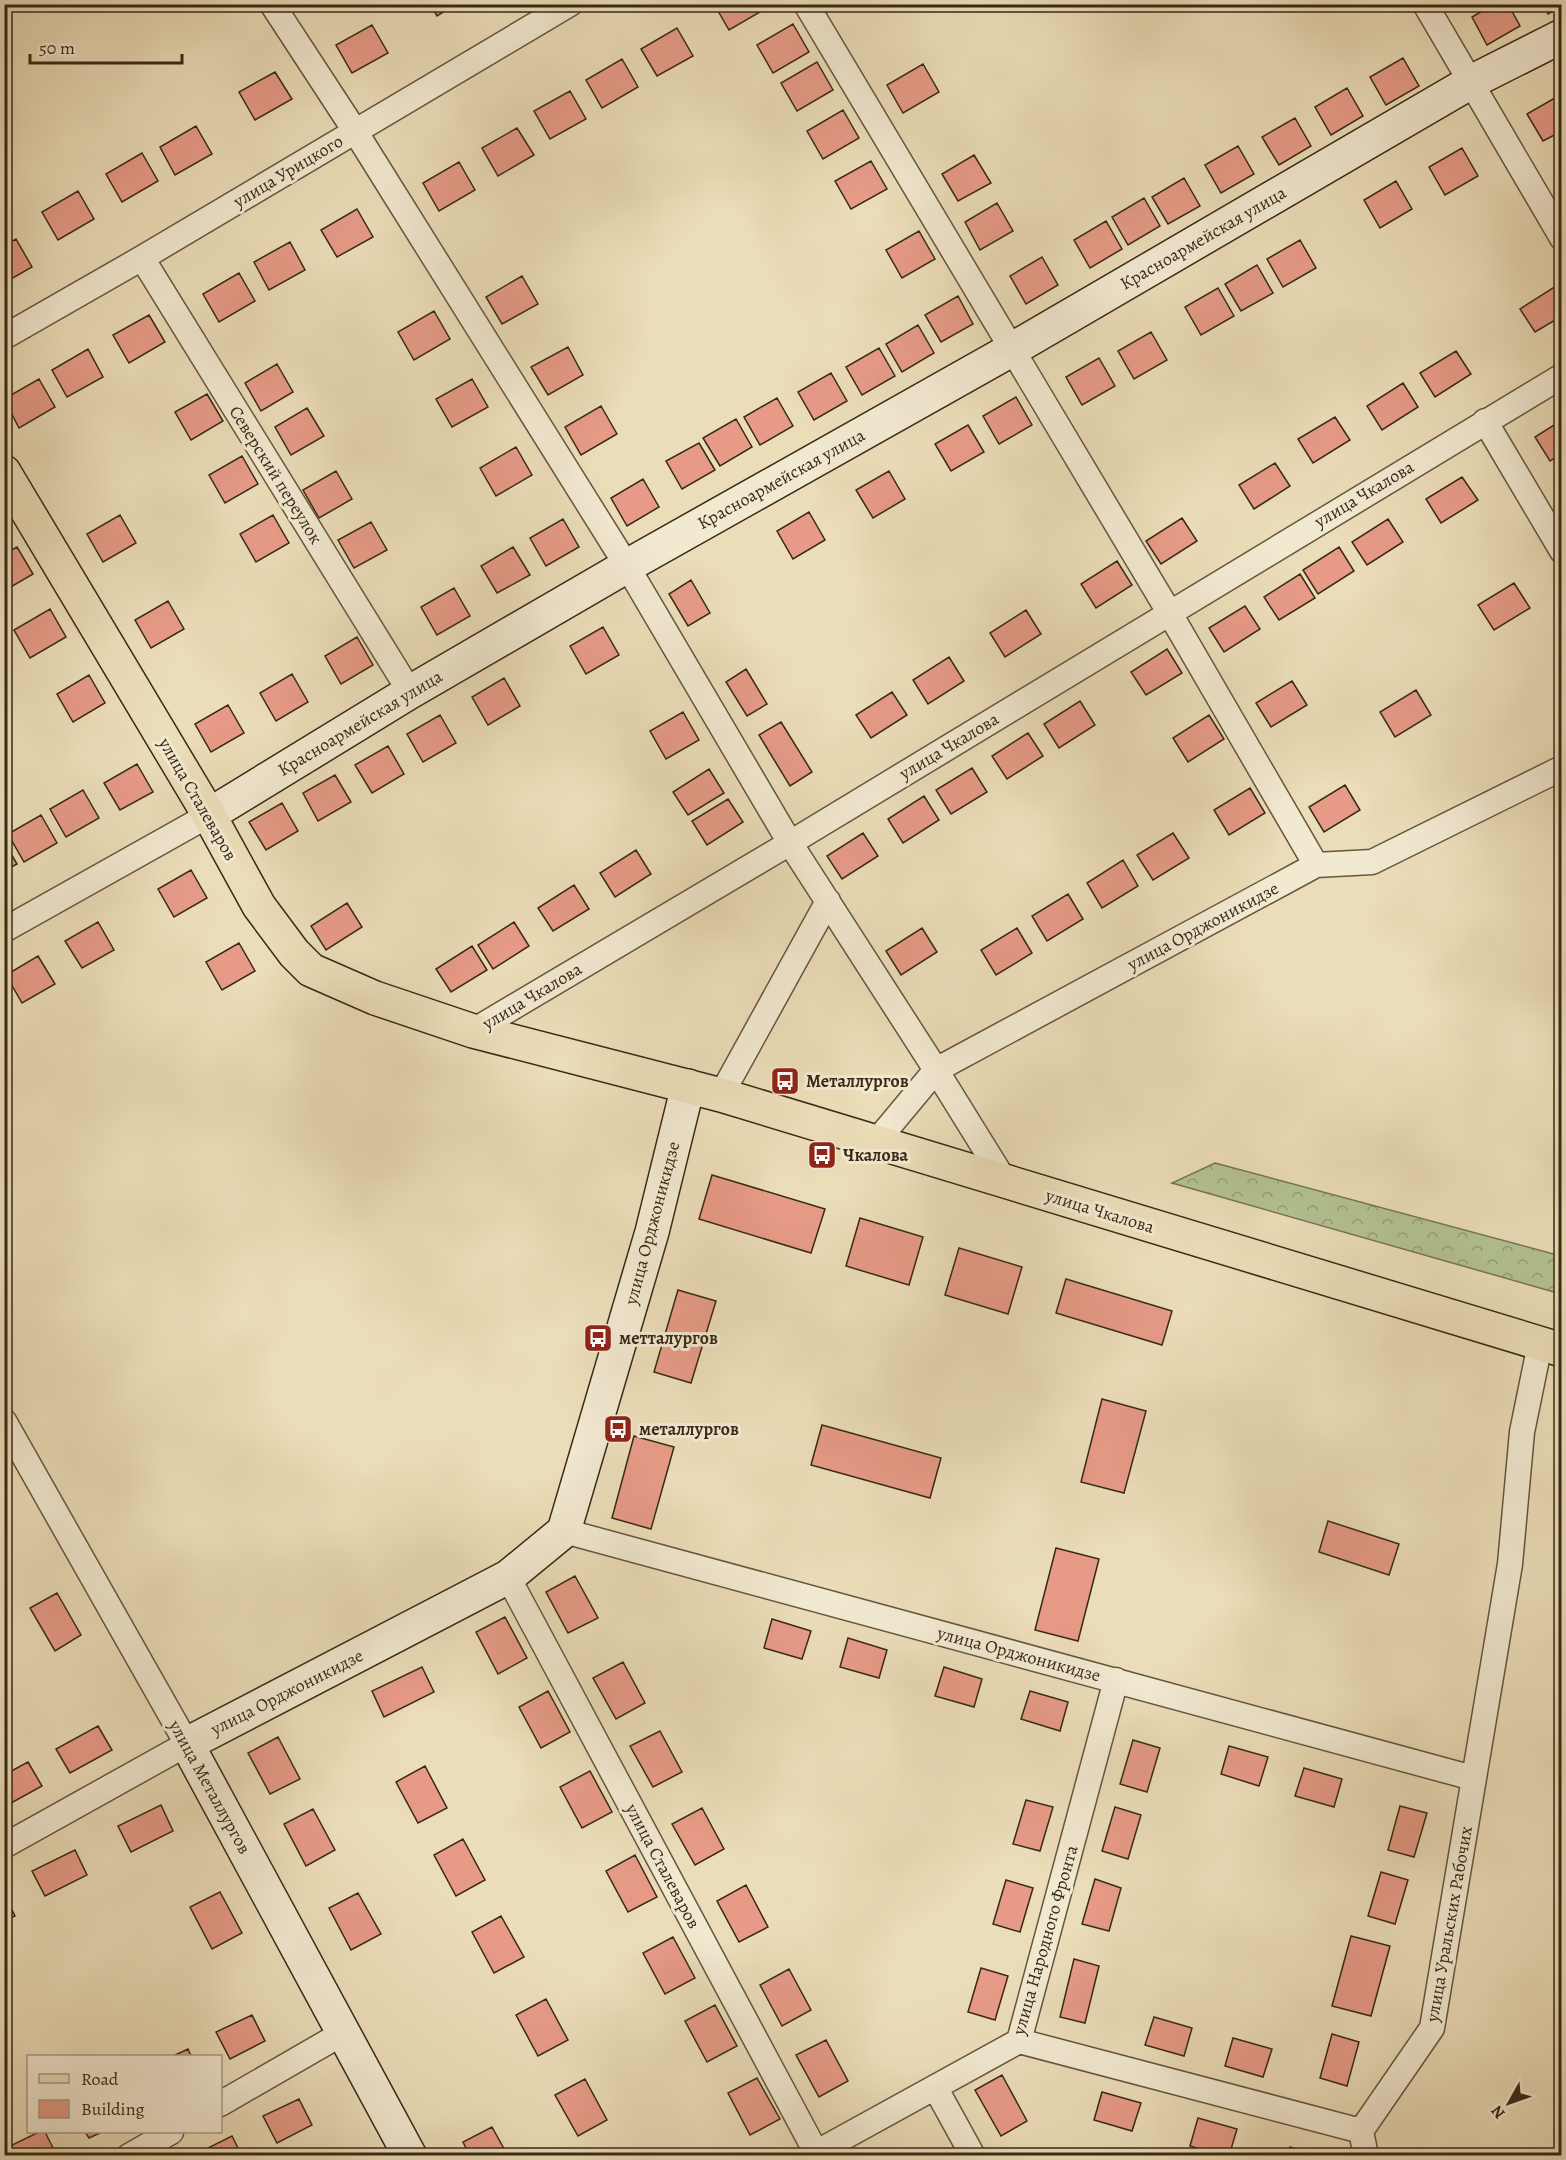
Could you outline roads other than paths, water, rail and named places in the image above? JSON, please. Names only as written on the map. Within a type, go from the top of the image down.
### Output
[{"type":"main road","name":"улица Сталеваров","points":[[4,472],[209,815],[259,906],[294,953],[311,970],[375,998],[473,1031]]},
{"type":"main road","name":"улица Чкалова","points":[[473,1031],[721,1095],[1551,1347]]},
{"type":"street","points":[[272,4],[627,566],[790,843],[1006,1183]]},
{"type":"street","name":"улица Урицкого","points":[[4,337],[142,258],[570,4]]},
{"type":"street","points":[[806,4],[1169,612],[1316,865]]},
{"type":"street","points":[[1425,4],[1562,238]]},
{"type":"street","name":"Красноармейская улица","points":[[4,930],[209,815],[410,692],[627,566],[1011,350],[1471,82],[1562,36]]},
{"type":"street","name":"Северский переулок","points":[[142,258],[410,692]]},
{"type":"street","name":"улица Чкалова","points":[[473,1031],[790,843],[1562,376]]},
{"type":"street","points":[[1485,421],[1562,551]]},
{"type":"street","name":"улица Орджоникидзе","points":[[876,1142],[936,1070],[1316,865],[1372,862],[1562,768]]},
{"type":"street","points":[[721,1095],[828,902]]},
{"type":"street","name":"улица Орджоникидзе","points":[[4,1846],[187,1744],[508,1577],[564,1531],[652,1232],[688,1086]]},
{"type":"street","name":"улица Уральских Рабочих","points":[[1361,2131],[1432,2028],[1510,1564],[1522,1432],[1551,1347]]},
{"type":"street","name":"улица Металлургов","points":[[4,1421],[12,1451],[187,1744],[410,2156]]},
{"type":"street","name":"улица Орджоникидзе","points":[[564,1531],[1473,1778]]},
{"type":"street","name":"улица Сталеваров","points":[[508,1577],[815,2154]]},
{"type":"street","name":"улица Народного Фронта","points":[[815,2154],[1019,2041],[1116,1680]]},
{"type":"street","points":[[222,2102],[343,2033]]},
{"type":"street","points":[[1019,2041],[1361,2131],[1366,2156]]},
{"type":"street","points":[[935,2087],[973,2156]]},
{"type":"street","points":[[129,2156],[169,2133]]},
{"type":"place","name":"Металлургов","points":[[785,1081]]},
{"type":"place","name":"Чкалова","points":[[822,1155]]},
{"type":"place","name":"метталургов","points":[[598,1338]]},
{"type":"place","name":"металлургов","points":[[618,1429]]}]
